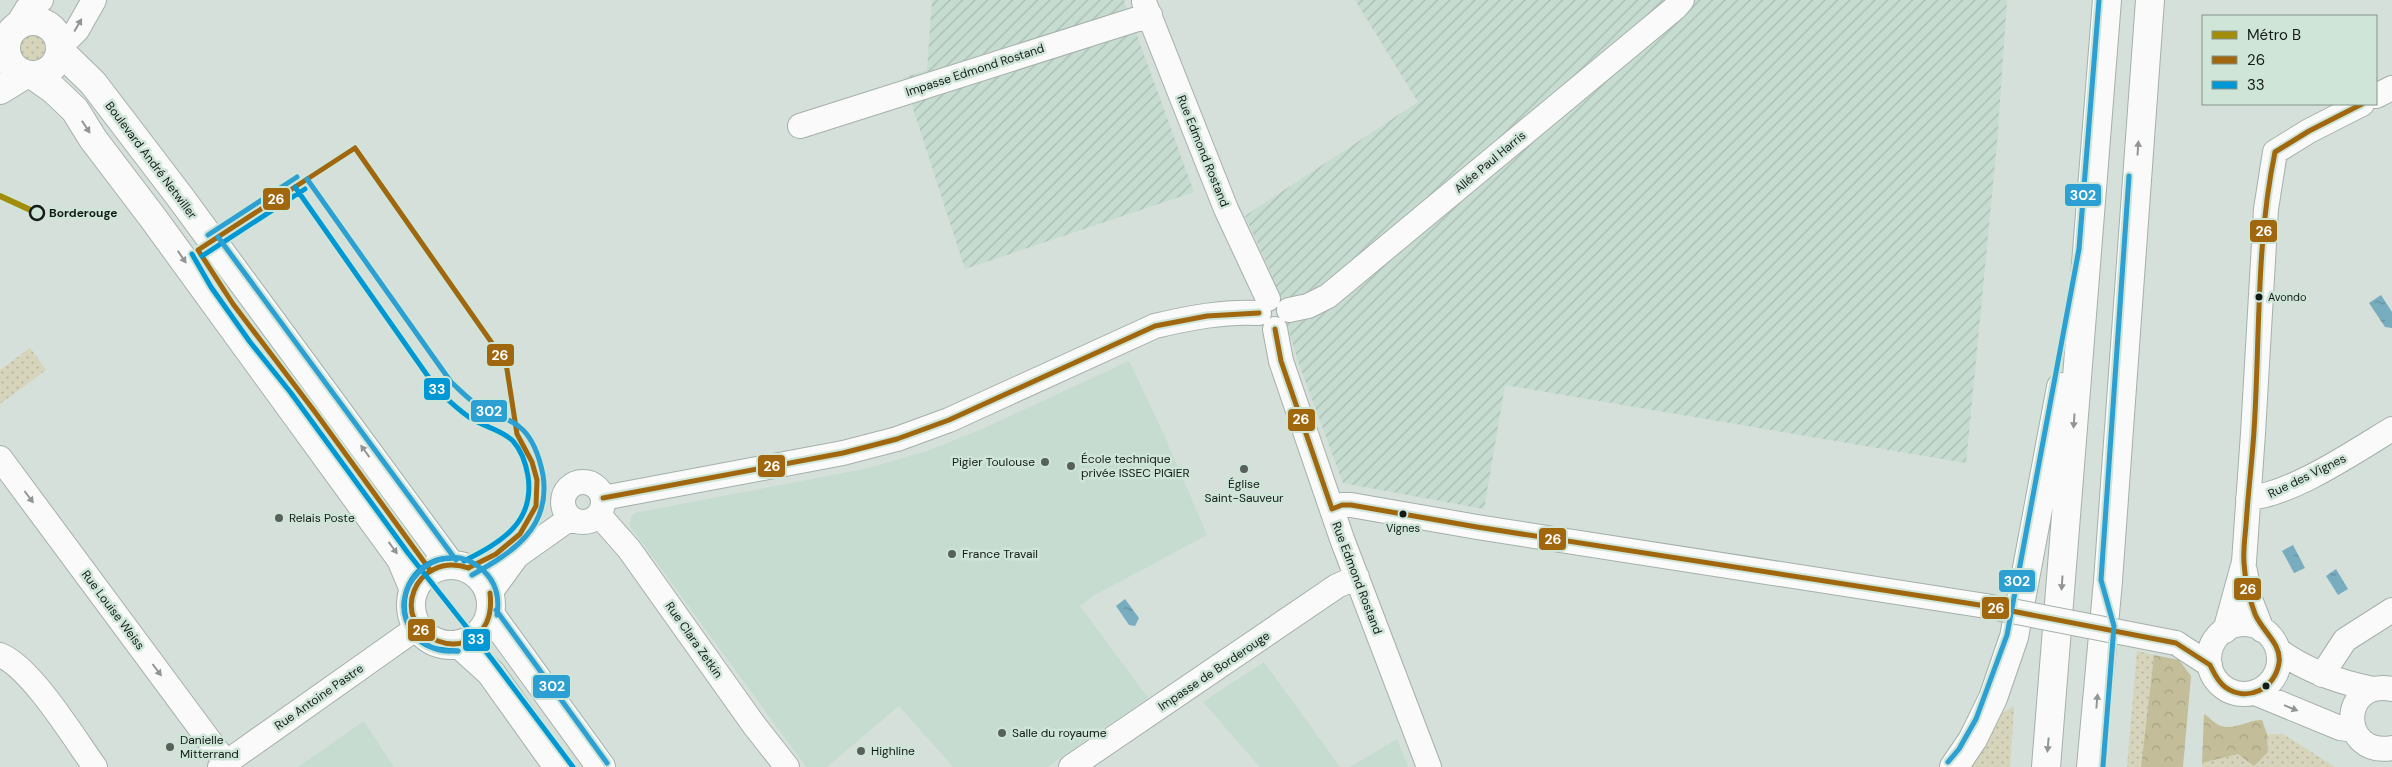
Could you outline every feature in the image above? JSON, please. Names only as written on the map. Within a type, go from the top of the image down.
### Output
[{"type":"main road","points":[[2046,767],[2107,0]]},
{"type":"main road","points":[[2091,767],[2108,581],[2150,0]]},
{"type":"main road","points":[[0,90],[29,75],[51,68],[57,61],[60,49],[54,32],[48,26],[35,21],[9,35],[6,44],[10,63],[17,70],[29,75],[54,90],[75,110],[93,139],[154,218],[401,559],[414,590]]},
{"type":"main road","name":"Boulevard André Netwiller","points":[[60,49],[99,90],[459,566]]},
{"type":"main road","points":[[1954,767],[1973,739],[1993,698],[2014,637],[2086,250]]},
{"type":"main road","points":[[490,603],[481,632],[471,640],[459,644],[437,642],[423,633],[418,627],[411,609],[414,590],[418,582],[430,570],[459,566],[485,583],[490,603],[601,767]]},
{"type":"main road","points":[[2108,581],[2122,625],[2110,767]]},
{"type":"main road","points":[[459,644],[491,673],[558,767]]},
{"type":"street","points":[[9,35],[27,9],[41,0]]},
{"type":"street","points":[[60,49],[77,30],[94,0]]},
{"type":"street","name":"Allée Paul Harris","points":[[1267,314],[1286,323],[1289,310],[1308,306],[1328,296],[1668,14],[1682,0]]},
{"type":"street","name":"Impasse Edmond Rostand","points":[[800,126],[1147,7]]},
{"type":"street","name":"Rue Edmond Rostand","points":[[1147,7],[1267,314],[1281,361],[1332,509],[1429,767]]},
{"type":"street","points":[[2377,96],[2392,88]]},
{"type":"street","points":[[2262,630],[2250,599],[2244,562],[2266,209],[2275,152],[2309,131],[2360,105]]},
{"type":"street","points":[[601,507],[598,488],[592,483],[585,481],[571,485],[563,497],[562,504],[568,517],[584,523],[601,507],[843,453],[897,438],[949,420],[1155,326],[1191,318],[1247,312],[1267,314]]},
{"type":"street","name":"Rue des Vignes","points":[[2248,498],[2264,497],[2328,468],[2392,429]]},
{"type":"street","name":"Rue Louise Weiss","points":[[4,471],[223,765]]},
{"type":"street","points":[[1332,509],[1351,505],[1477,527],[1986,606],[2176,643],[2220,635],[2243,625],[2262,630],[2270,636],[2278,650],[2279,664],[2276,673],[2271,682],[2255,693]]},
{"type":"street","name":"Rue Clara Zetkin","points":[[601,507],[754,725],[787,767]]},
{"type":"street","points":[[459,566],[502,563],[517,556],[565,522],[568,517]]},
{"type":"street","points":[[490,603],[517,556]]},
{"type":"street","points":[[2244,562],[2220,635],[2210,655],[2213,675],[2226,689],[2245,694],[2255,693],[2340,728],[2354,730]]},
{"type":"street","name":"Impasse de Borderouge","points":[[1071,767],[1338,586],[1357,578]]},
{"type":"street","points":[[2322,675],[2345,640],[2392,610]]},
{"type":"street","name":"Rue Antoine Pastre","points":[[223,765],[418,627]]},
{"type":"street","points":[[2176,643],[2210,665]]},
{"type":"street","points":[[2278,650],[2304,667],[2322,675],[2352,685],[2382,689]]},
{"type":"street","points":[[0,655],[12,661],[28,674],[95,767]]},
{"type":"street","points":[[2382,689],[2362,695],[2354,705],[2351,718],[2354,730],[2361,741],[2383,754]]},
{"type":"shaded area","points":[[932,0],[1124,0],[1194,192],[965,269],[903,78],[927,70]]},
{"type":"shaded area","points":[[1355,0],[2007,0],[1997,143],[1966,463],[1505,385],[1484,509],[1343,483],[1298,361],[1271,273],[1245,216],[1418,102]]},
{"type":"shaded area","points":[[32,35],[41,39],[45,48],[41,57],[32,61],[23,57],[19,48],[23,39]]},
{"type":"shaded area","points":[[30,348],[46,370],[0,404],[0,370]]},
{"type":"shaded area","points":[[1129,361],[1165,437],[1207,535],[1093,596],[1080,606],[1148,698],[1047,767],[953,767],[899,706],[827,767],[806,767],[630,526],[631,517],[635,513],[864,469],[925,452],[982,429]]},
{"type":"shaded area","points":[[2137,651],[2154,655],[2141,767],[2127,767]]},
{"type":"shaded area","points":[[1264,662],[1340,767],[1260,767],[1203,702]]},
{"type":"shaded area","points":[[2014,706],[2010,767],[1971,767],[1988,742],[2001,714]]},
{"type":"shaded area","points":[[364,721],[394,767],[298,767]]},
{"type":"shaded area","points":[[2267,734],[2283,734],[2335,767],[2202,767],[2202,763],[2238,754],[2268,752]]},
{"type":"shaded area","points":[[1397,739],[1408,767],[1350,767]]},
{"type":"green space","points":[[2154,655],[2179,660],[2191,676],[2183,767],[2141,767]]},
{"type":"green space","points":[[2204,714],[2219,725],[2226,727],[2262,720],[2267,734],[2268,752],[2254,766],[2238,754],[2202,763]]},
{"type":"water","points":[[2381,295],[2392,312],[2392,328],[2385,327],[2369,303]]},
{"type":"water","points":[[2293,545],[2305,568],[2294,573],[2282,551]]},
{"type":"water","points":[[2336,569],[2348,589],[2338,595],[2326,576]]},
{"type":"water","points":[[1125,599],[1139,618],[1135,626],[1129,625],[1116,606]]},
{"type":"metro line","name":"B","points":[[0,196],[37,213]]},
{"type":"transit line","name":"302","points":[[1948,762],[1959,749],[1976,719],[2007,635],[2079,249],[2099,0]]},
{"type":"transit line","name":"26","points":[[2210,665],[2222,685],[2233,692],[2242,694],[2259,691],[2266,686],[2272,680],[2279,663],[2278,650],[2255,614],[2246,582],[2244,558],[2254,431],[2262,256],[2269,186],[2275,152],[2309,131],[2360,105]]},
{"type":"transit line","name":"26","points":[[355,148],[506,363],[517,434],[532,462],[537,480],[536,506],[520,534],[496,554],[468,568]]},
{"type":"transit line","name":"26","points":[[198,250],[355,148]]},
{"type":"transit line","name":"302","points":[[2103,766],[2114,626],[2101,580],[2129,176]]},
{"type":"transit line","name":"302","points":[[208,235],[297,177]]},
{"type":"transit line","name":"302","points":[[307,179],[451,382],[480,407],[508,420],[523,430],[536,451],[543,475],[544,494],[541,510],[535,524],[515,547],[472,575]]},
{"type":"transit line","name":"33","points":[[295,187],[439,392],[459,410],[477,422],[509,437],[521,453],[527,471],[529,492],[521,519],[502,538],[464,561]]},
{"type":"transit line","name":"33","points":[[202,256],[305,189]]},
{"type":"transit line","name":"302","points":[[218,237],[456,560]]},
{"type":"transit line","name":"26","points":[[198,250],[233,304],[315,412],[430,570]]},
{"type":"transit line","name":"33","points":[[192,254],[211,287],[250,342],[291,393],[408,553],[491,658],[573,767]]},
{"type":"transit line","name":"26","points":[[603,498],[843,453],[897,439],[949,420],[1155,326],[1207,316],[1259,313]]},
{"type":"transit line","name":"26","points":[[1275,329],[1281,361],[1332,509]]},
{"type":"transit line","name":"26","points":[[1332,509],[1342,505],[1351,505],[1477,527],[1986,606],[2176,643],[2210,665]]},
{"type":"transit line","name":"302","points":[[458,651],[441,651],[429,646],[414,633],[405,617],[404,601],[409,586],[418,573],[431,563],[447,558],[463,559],[479,567],[493,582],[498,601],[497,615]]},
{"type":"transit line","name":"33","points":[[457,558],[437,560],[423,567],[409,585],[404,607],[411,629],[422,643],[437,649],[458,651]]},
{"type":"transit line","name":"26","points":[[469,568],[450,565],[434,569],[422,578],[414,591],[411,605],[414,619],[423,632],[438,641],[448,644],[457,644],[470,640],[479,633],[486,623],[490,612],[490,593]]},
{"type":"transit line","name":"302","points":[[496,610],[607,763]]},
{"type":"place","name":"Borderouge","points":[[37,213]]},
{"type":"place","name":"Avondo","points":[[2259,297]]},
{"type":"place","name":"Pigier Toulouse","points":[[1045,462]]},
{"type":"place","name":"École technique privée ISSEC PIGIER","points":[[1071,466]]},
{"type":"place","name":"Église Saint-Sauveur","points":[[1244,469]]},
{"type":"place","name":"Vignes","points":[[1403,514]]},
{"type":"place","name":"Relais Poste","points":[[279,518]]},
{"type":"place","name":"France Travail","points":[[952,554]]},
{"type":"place","name":"Salle du royaume","points":[[1002,733]]},
{"type":"place","name":"Danielle Mitterrand","points":[[170,747]]},
{"type":"place","name":"Highline","points":[[861,751]]}]
